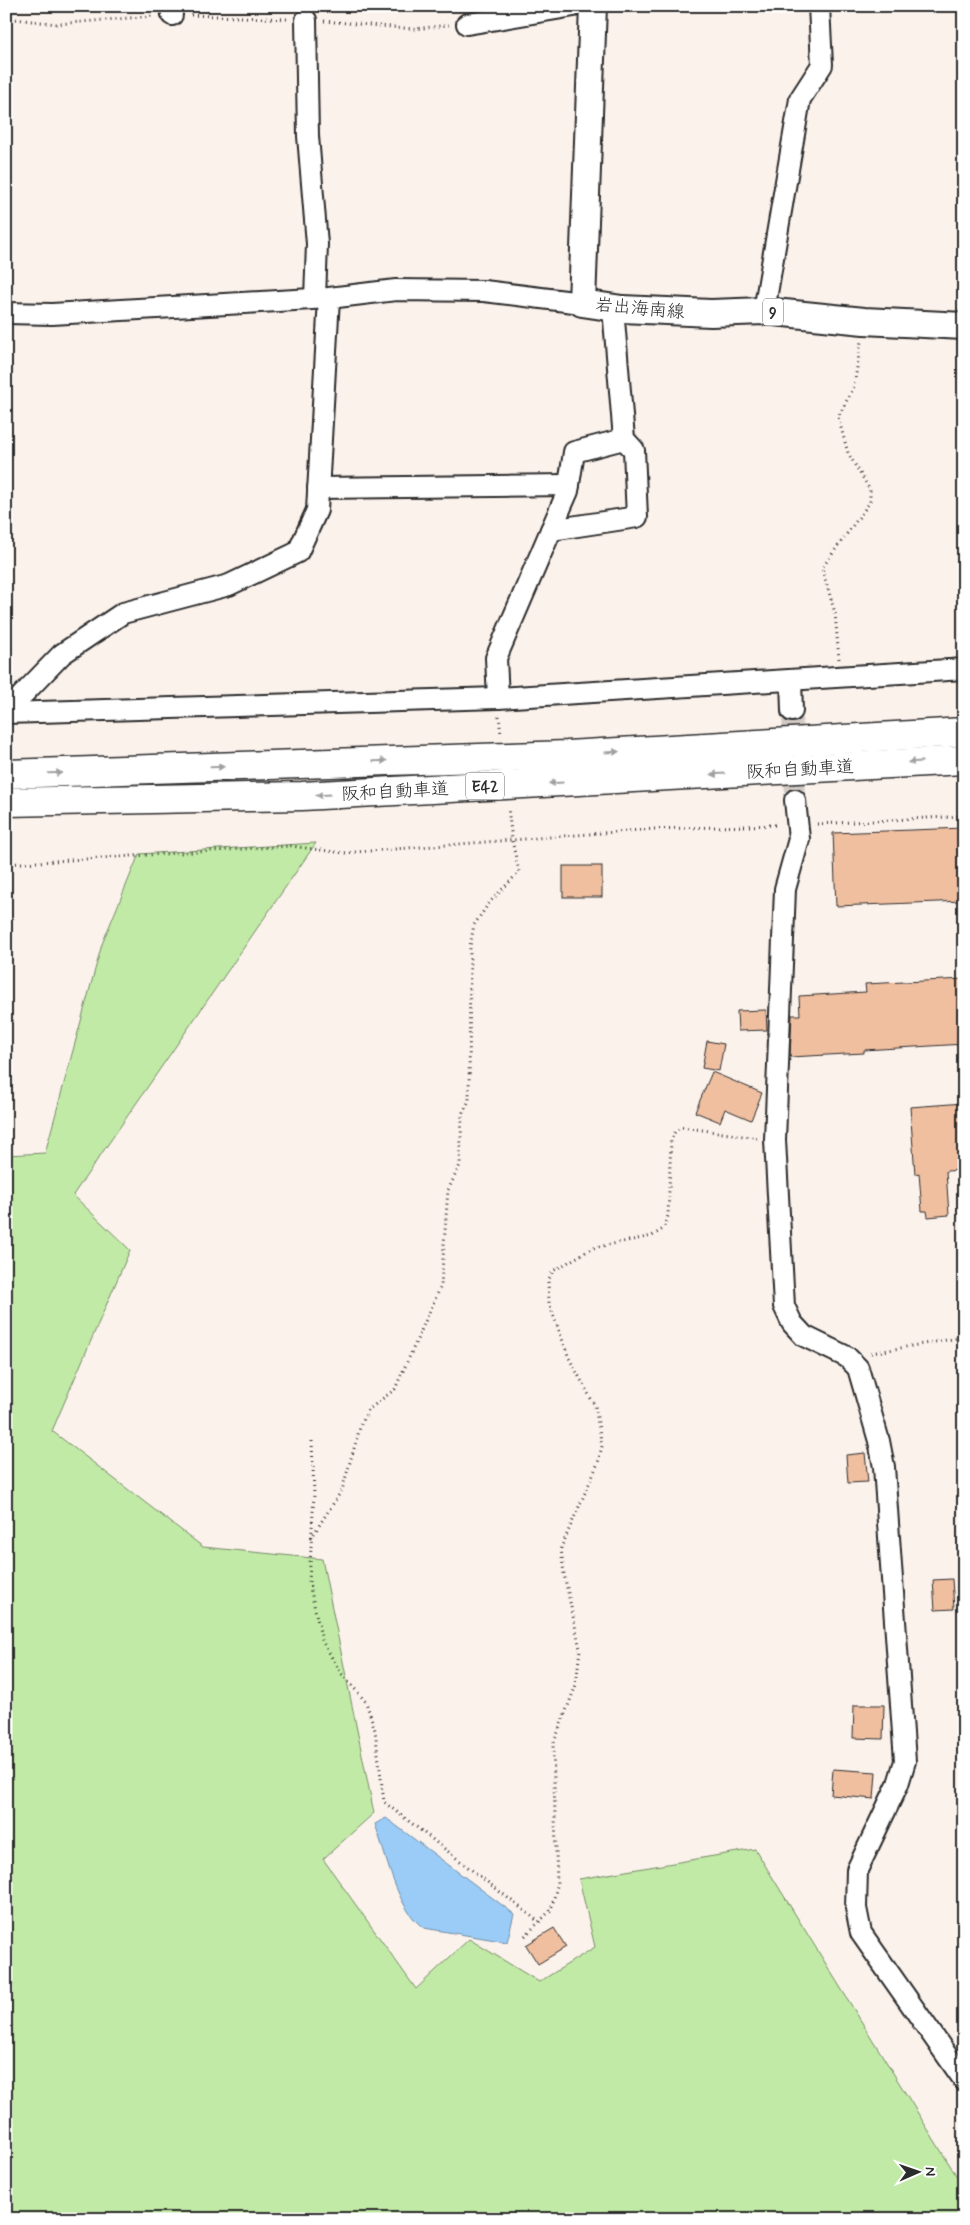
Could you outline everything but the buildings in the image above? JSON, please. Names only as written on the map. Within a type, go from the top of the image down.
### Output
[{"type":"highway","name":"阪和自動車道","points":[[6,774],[567,755],[964,732]]},
{"type":"highway","name":"阪和自動車道","points":[[6,802],[302,796],[964,760]]},
{"type":"main road","name":"岩出海南線","points":[[593,6],[582,303],[613,308],[711,313],[764,311],[864,321],[964,326]]},
{"type":"street","points":[[467,24],[574,6]]},
{"type":"street","points":[[764,311],[800,99],[822,65],[819,6]]},
{"type":"street","points":[[6,713],[62,654],[124,613],[229,585],[298,552],[317,510],[322,298],[308,136],[306,20]]},
{"type":"street","points":[[6,313],[52,314],[322,298],[396,290],[484,291],[582,303]]},
{"type":"street","points":[[551,530],[636,517],[634,450],[624,440],[613,308]]},
{"type":"street","points":[[498,698],[496,658],[569,485],[574,452],[624,440]]},
{"type":"street","points":[[318,488],[569,485]]},
{"type":"street","points":[[6,713],[498,698],[791,680],[840,675],[964,669]]},
{"type":"street","points":[[791,680],[792,711]]},
{"type":"street","points":[[795,800],[798,845],[785,889],[774,1140],[784,1306],[792,1323],[804,1336],[848,1357],[858,1368],[879,1441],[884,1467],[905,1762],[898,1784],[857,1870],[856,1908],[861,1934],[964,2080]]},
{"type":"path","points":[[6,18],[57,24],[171,10],[414,29],[467,24]]},
{"type":"path","points":[[840,675],[835,613],[822,568],[870,502],[870,490],[848,453],[838,417],[854,387],[864,321]]},
{"type":"path","points":[[498,698],[501,736]]},
{"type":"path","points":[[311,1538],[342,1490],[361,1424],[368,1410],[395,1389],[441,1286],[448,1190],[460,1165],[462,1114],[469,1101],[470,946],[474,924],[489,903],[519,872],[512,840],[508,802]]},
{"type":"path","points":[[6,864],[291,846],[343,853],[654,829],[797,825],[964,816]]},
{"type":"path","points":[[525,1936],[551,1910],[556,1886],[553,1745],[576,1686],[580,1649],[564,1574],[562,1548],[598,1463],[602,1446],[594,1406],[569,1358],[549,1303],[548,1281],[553,1271],[593,1248],[652,1236],[663,1229],[668,1216],[670,1140],[675,1132],[682,1127],[774,1140]]},
{"type":"path","points":[[848,1357],[964,1337]]},
{"type":"path","points":[[312,1441],[314,1494],[309,1582],[322,1641],[341,1673],[366,1702],[375,1730],[384,1802],[539,1922]]},
{"type":"green space","points":[[316,843],[73,1195],[130,1250],[52,1431],[203,1547],[322,1559],[374,1813],[323,1859],[416,1989],[469,1939],[539,1982],[595,1947],[579,1879],[755,1849],[964,2188],[964,2219],[6,2219],[6,1155],[45,1153],[102,944],[139,854]]},
{"type":"water","points":[[386,1818],[514,1914],[507,1942],[424,1928],[415,1920],[406,1909],[394,1881],[375,1824]]},
{"type":"tunnel","points":[[792,711],[795,800]]}]
